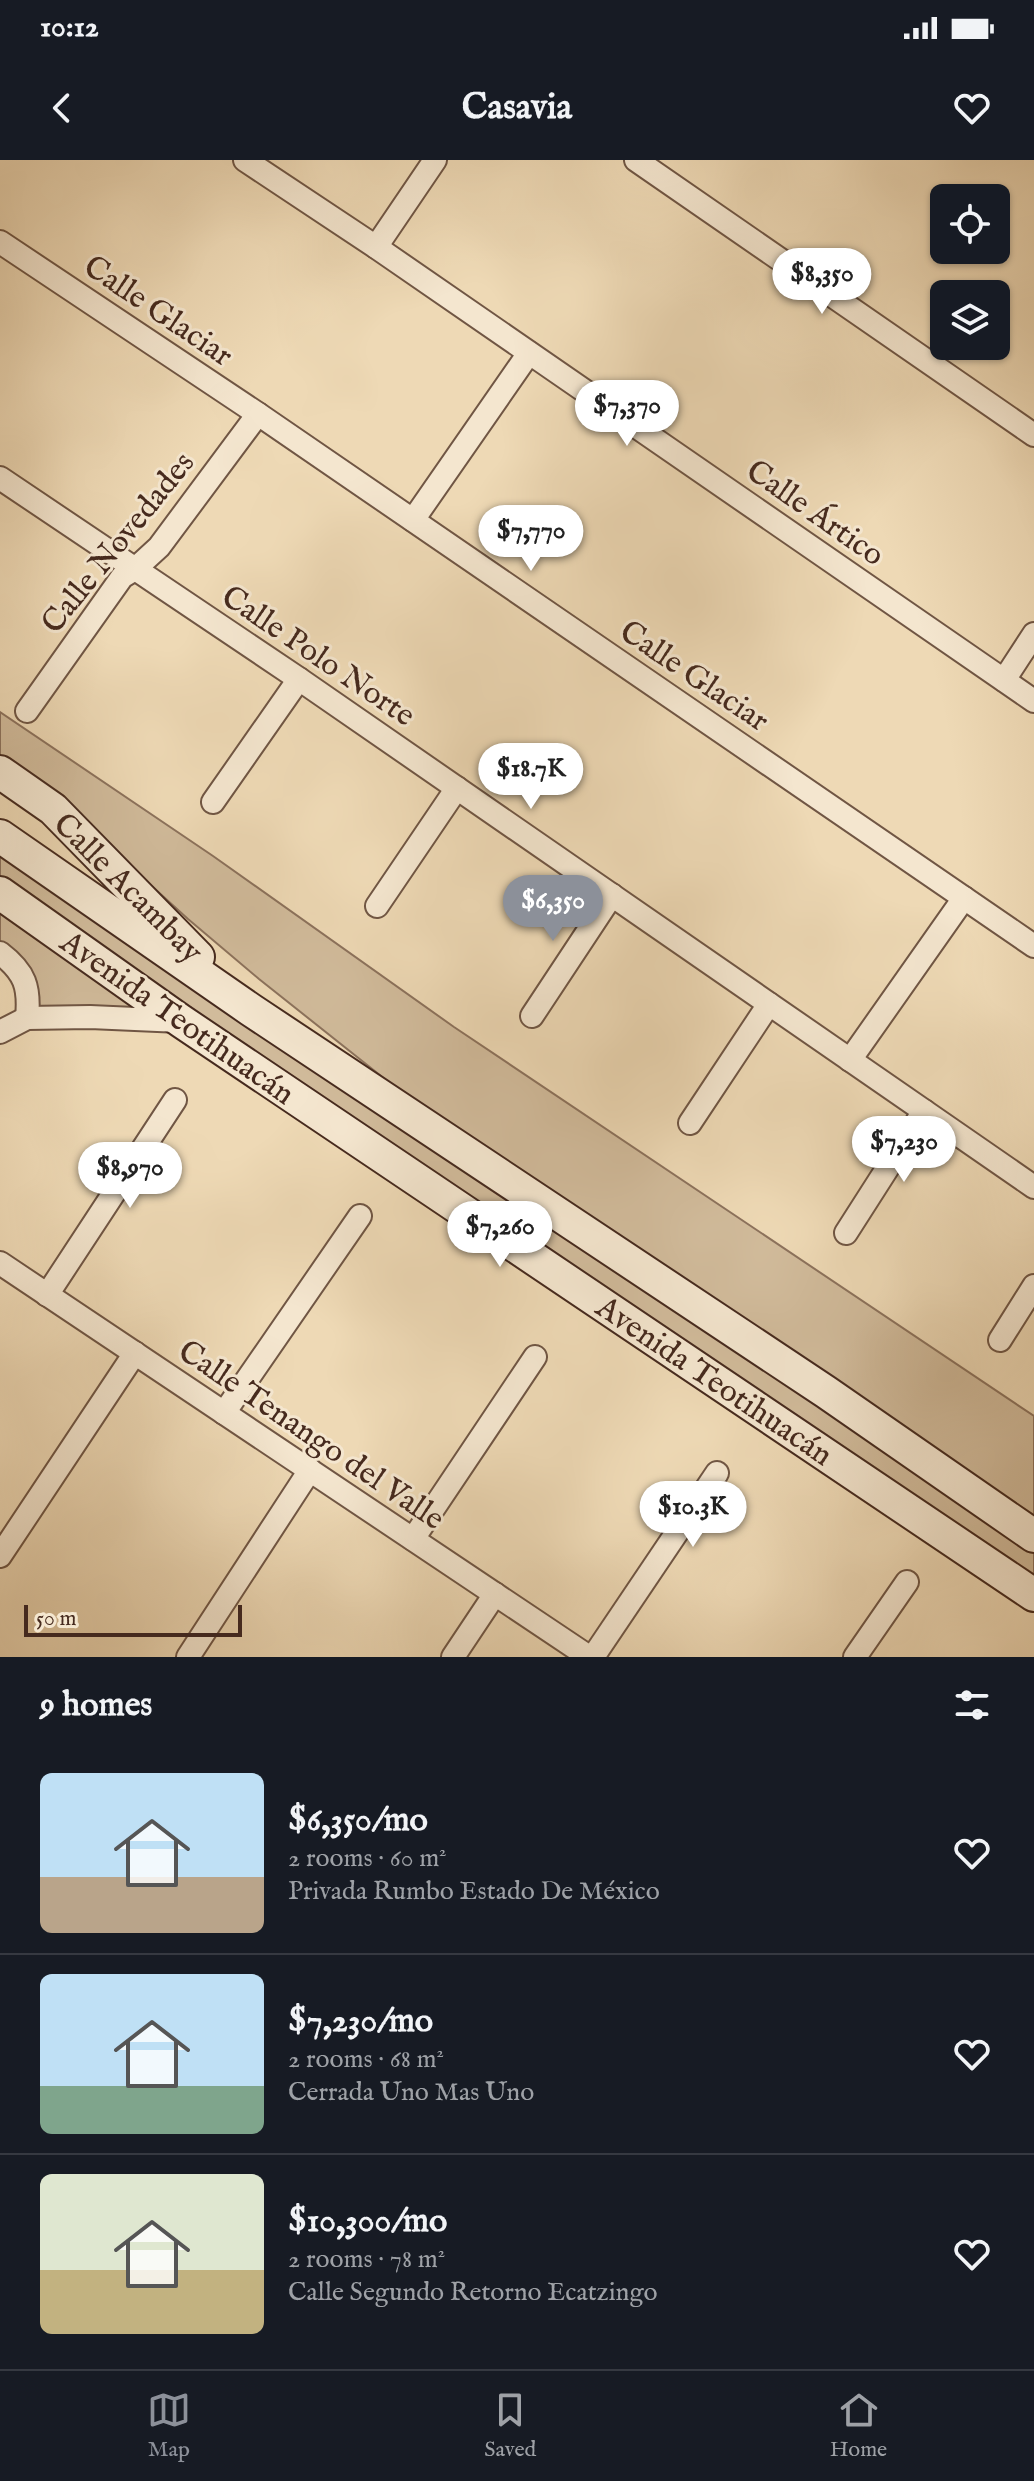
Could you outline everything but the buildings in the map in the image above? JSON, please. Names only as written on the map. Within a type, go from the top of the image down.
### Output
[{"type":"main road","name":"Calle Acambay","points":[[0,772],[53,809],[251,1010]]},
{"type":"main road","name":"Avenida Teotihuacán","points":[[0,836],[251,1010],[826,1392],[1034,1536]]},
{"type":"main road","name":"Avenida Teotihuacán","points":[[0,893],[181,1021],[1034,1595]]},
{"type":"street","name":"Calle Ártico","points":[[245,160],[1034,701]]},
{"type":"street","points":[[376,247],[435,160]]},
{"type":"street","points":[[636,160],[1034,435]]},
{"type":"street","name":"Calle Glaciar","points":[[0,242],[258,414],[1034,946]]},
{"type":"street","points":[[413,520],[529,353]]},
{"type":"street","name":"Calle Novedades","points":[[27,711],[122,577],[159,547],[258,414]]},
{"type":"street","name":"Calle Polo Norte","points":[[0,478],[299,679],[1034,1187]]},
{"type":"street","points":[[1004,680],[1034,634]]},
{"type":"street","points":[[213,802],[299,679]]},
{"type":"street","points":[[377,906],[457,788]]},
{"type":"street","points":[[532,1016],[612,895]]},
{"type":"street","points":[[850,1060],[964,898]]},
{"type":"street","points":[[0,953],[18,969],[29,992],[27,1018]]},
{"type":"street","points":[[690,1123],[769,1004]]},
{"type":"street","points":[[0,1032],[27,1018],[181,1021]]},
{"type":"street","points":[[47,1295],[175,1100]]},
{"type":"street","points":[[846,1233],[924,1111]]},
{"type":"street","points":[[224,1413],[360,1216]]},
{"type":"street","name":"Calle Tenango del Valle","points":[[0,1263],[591,1657]]},
{"type":"street","points":[[1000,1340],[1034,1286]]},
{"type":"street","points":[[0,1556],[135,1353]]},
{"type":"street","points":[[413,1539],[535,1357]]},
{"type":"street","points":[[188,1657],[310,1470]]},
{"type":"street","points":[[591,1657],[717,1473]]},
{"type":"street","points":[[855,1657],[907,1582]]},
{"type":"street","points":[[453,1657],[495,1594]]},
{"type":"shaded area","points":[[0,712],[213,856],[454,1027],[1034,1416],[1034,1522],[454,1134],[259,979],[100,839],[0,757]]},
{"type":"shaded area","points":[[0,842],[1034,1540],[1034,1587],[0,888]]},
{"type":"shaded area","points":[[0,903],[147,1012],[32,1014],[0,948]]}]
